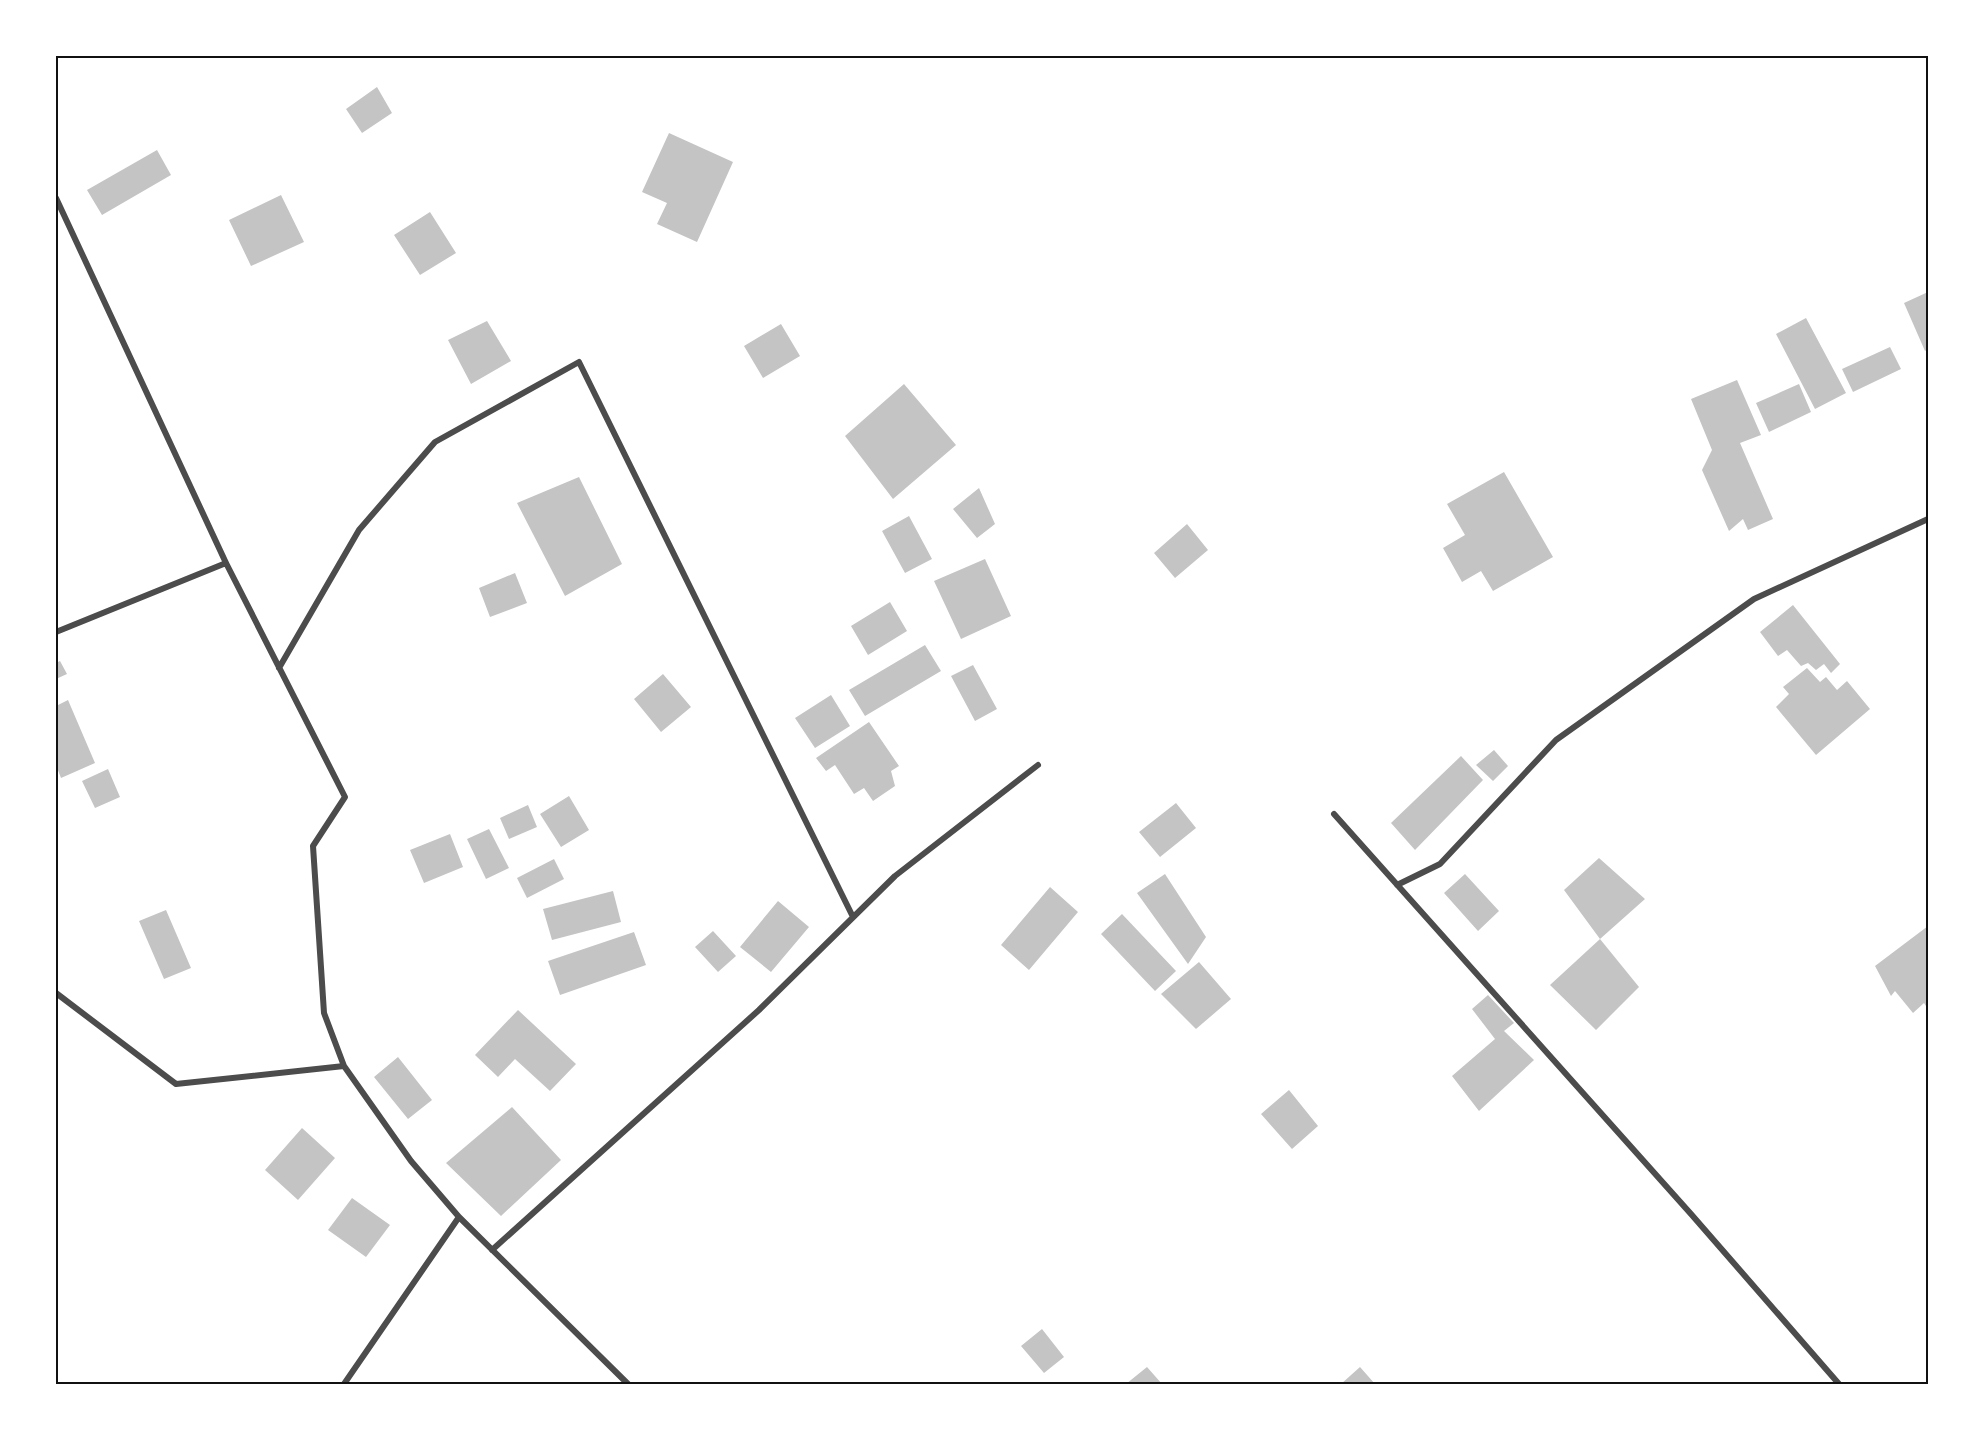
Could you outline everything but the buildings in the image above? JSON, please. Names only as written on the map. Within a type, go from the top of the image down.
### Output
[{"type":"street","points":[[56,198],[226,563],[345,798],[313,846],[324,1013],[344,1066],[411,1161],[459,1217],[628,1384]]},
{"type":"street","points":[[279,668],[359,530],[435,442],[579,362],[853,917]]},
{"type":"street","points":[[1397,885],[1440,864],[1557,740],[1754,599],[1929,519]]},
{"type":"street","points":[[56,632],[226,563]]},
{"type":"street","points":[[492,1250],[759,1010],[895,876],[1038,765]]},
{"type":"street","points":[[1334,814],[1691,1214],[1839,1384]]},
{"type":"street","points":[[56,993],[176,1084],[344,1066]]},
{"type":"street","points":[[344,1384],[459,1217]]}]
